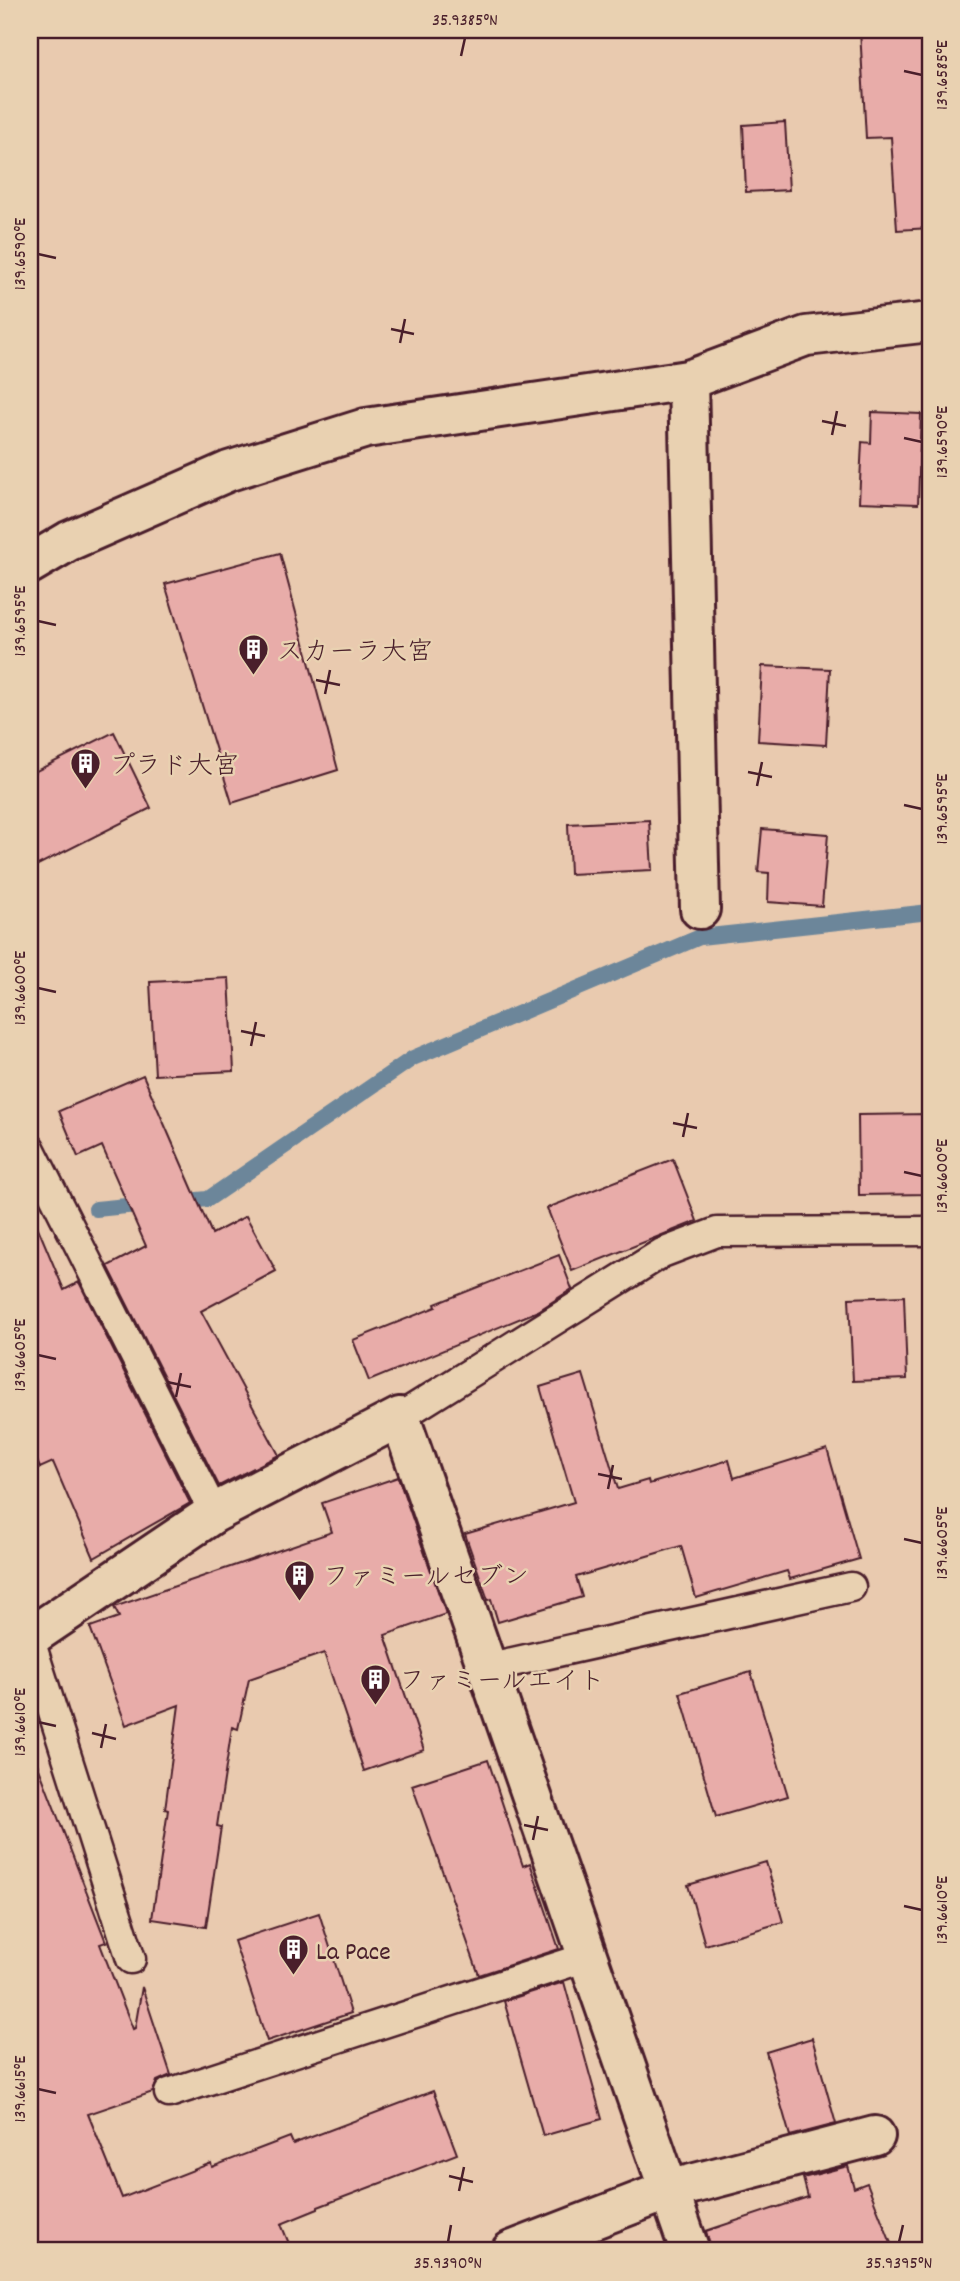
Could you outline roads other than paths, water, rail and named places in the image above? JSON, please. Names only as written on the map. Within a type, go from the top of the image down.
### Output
[{"type":"street","points":[[30,564],[69,541],[229,471],[366,428],[688,380],[806,336],[930,322]]},
{"type":"street","points":[[688,380],[700,909]]},
{"type":"street","points":[[30,1639],[214,1513],[400,1416],[490,1667],[587,1957],[690,2251]]},
{"type":"street","points":[[511,2251],[669,2190],[876,2136]]},
{"type":"lane","points":[[30,1148],[214,1513]]},
{"type":"lane","points":[[400,1416],[662,1254],[718,1232],[930,1231]]},
{"type":"lane","points":[[490,1667],[851,1587]]},
{"type":"lane","points":[[30,1639],[131,1959]]},
{"type":"lane","points":[[169,2093],[587,1957]]},
{"type":"waterway","points":[[176,1202],[208,1199],[413,1058],[700,937],[930,912]]},
{"type":"waterway","points":[[96,1209],[147,1204]]},
{"type":"place","name":"スカーラ大宮","points":[[254,677]]},
{"type":"place","name":"プラド大宮","points":[[86,791]]},
{"type":"place","name":"ファミールセブン","points":[[300,1602]]},
{"type":"place","name":"ファミールエイト","points":[[376,1706]]},
{"type":"place","name":"La Pace","points":[[293,1977]]}]
